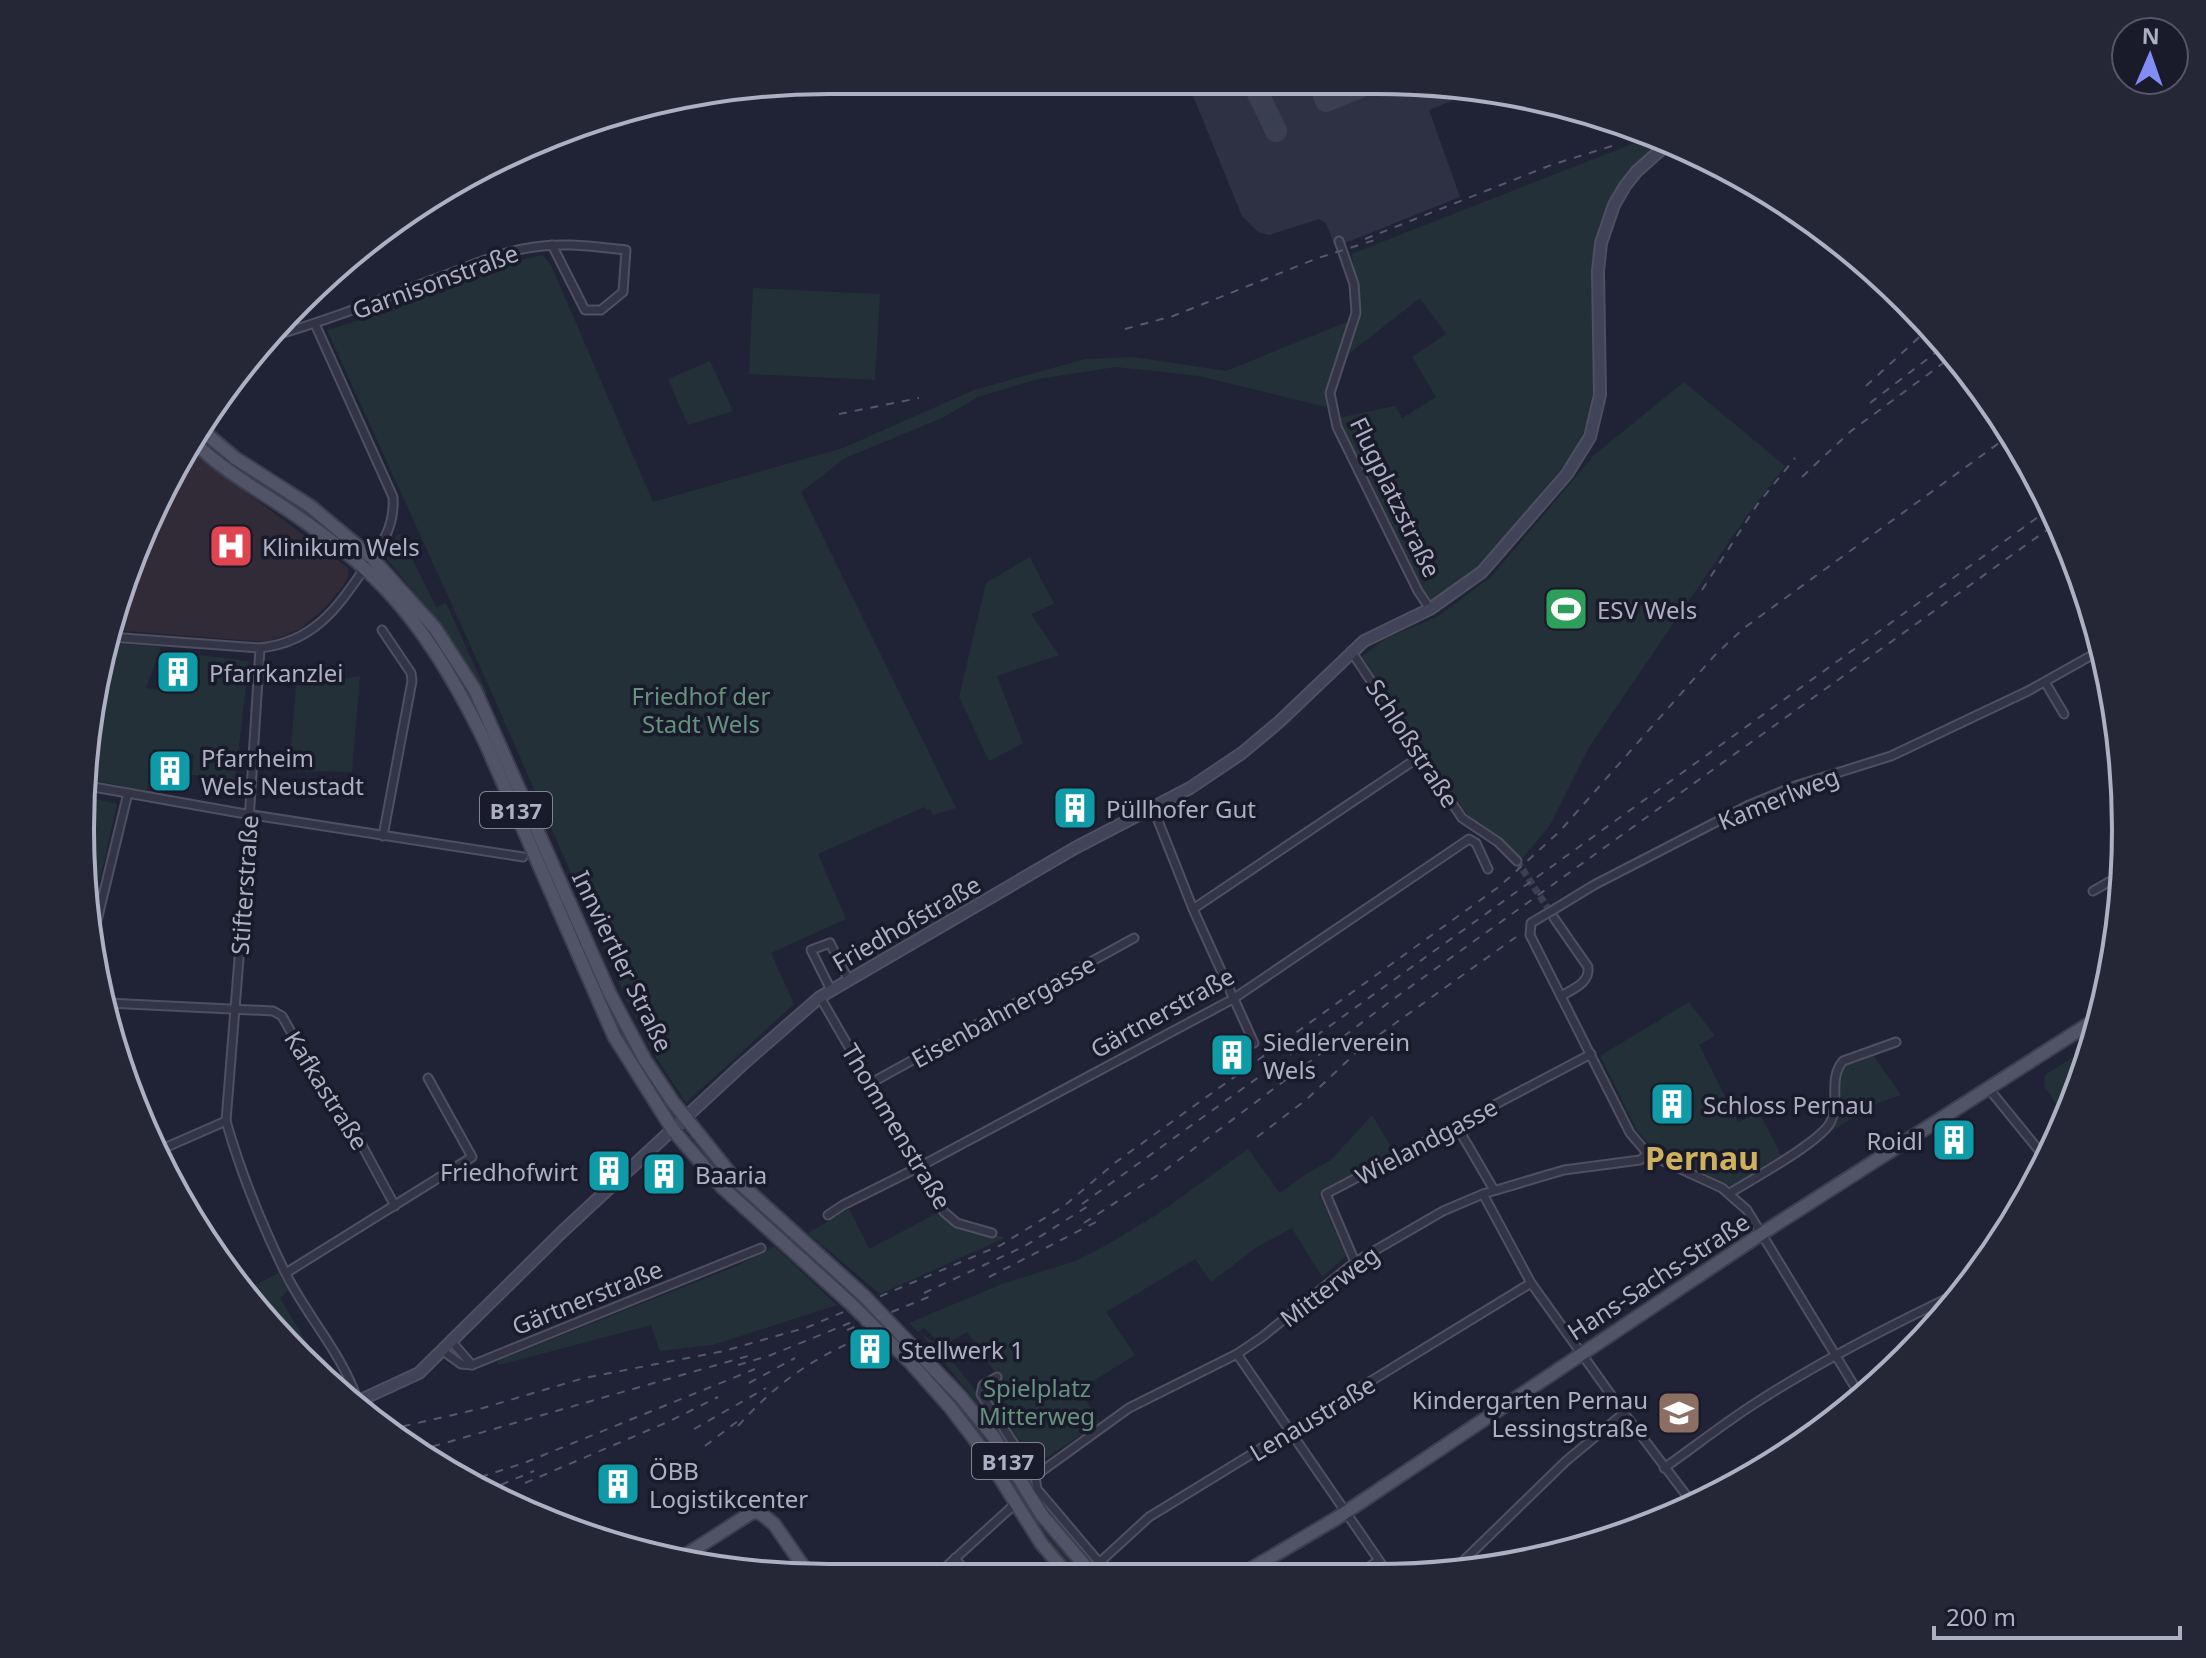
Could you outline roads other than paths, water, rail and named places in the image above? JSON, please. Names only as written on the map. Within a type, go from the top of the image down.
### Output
[{"type":"main road","name":"Innviertler Straße","points":[[208,436],[235,458],[310,506],[435,628],[475,690],[610,994],[645,1060],[685,1119],[749,1192],[864,1296],[950,1384],[993,1436],[1041,1514],[1084,1564]]},
{"type":"main road","name":"Innviertler Straße","points":[[201,448],[227,470],[368,563],[430,645],[466,702],[614,1036],[673,1130],[738,1203],[850,1303],[950,1407],[982,1449],[1041,1543],[1059,1564]]},
{"type":"main road","name":"Hans-Sachs-Straße","points":[[1259,1564],[1344,1513],[1761,1234],[2085,1027]]},
{"type":"main road","points":[[692,1551],[751,1513],[766,1515],[800,1563]]},
{"type":"street","name":"Flugplatzstraße","points":[[1339,241],[1354,284],[1356,313],[1330,393],[1337,427],[1418,591],[1430,609],[1482,572],[1567,474],[1590,437],[1600,395],[1598,271],[1601,243],[1614,205],[1625,186],[1660,151]]},
{"type":"street","name":"Garnisonstraße","points":[[287,332],[508,251],[552,245],[626,250],[623,292],[601,310],[585,310],[552,245]]},
{"type":"street","points":[[119,638],[273,647],[310,631],[343,600],[391,527],[393,497],[315,324]]},
{"type":"street","name":"Friedhofstraße","points":[[452,1342],[563,1231],[802,1010],[848,979],[1075,848],[1190,788],[1242,753],[1288,714],[1351,651],[1378,632],[1430,609]]},
{"type":"street","points":[[382,630],[411,673],[412,681],[383,836]]},
{"type":"street","name":"Stifterstraße","points":[[226,1121],[260,648]]},
{"type":"street","name":"Schloßstraße","points":[[1351,651],[1462,818],[1498,842],[1517,861]]},
{"type":"street","name":"Kamerlweg","points":[[1561,996],[1530,935],[1531,923],[1551,914],[1594,885],[1749,805],[1795,786],[1891,756],[2045,682],[2091,656]]},
{"type":"street","points":[[2045,682],[2064,714]]},
{"type":"street","points":[[1193,909],[1422,755]]},
{"type":"street","points":[[96,787],[523,857]]},
{"type":"street","points":[[99,912],[128,793]]},
{"type":"street","points":[[1153,808],[1193,909],[1254,1043]]},
{"type":"street","name":"Gärtnerstraße","points":[[828,1215],[1233,999],[1469,839],[1476,843],[1488,869]]},
{"type":"street","points":[[2093,891],[2110,882]]},
{"type":"street","points":[[1551,914],[1588,967],[1589,975],[1561,996],[1630,1133],[1648,1154],[1730,1193],[1747,1210],[1855,1388]]},
{"type":"street","name":"Eisenbahnergasse","points":[[871,1083],[1134,938]]},
{"type":"street","points":[[831,990],[811,950],[830,943],[848,979]]},
{"type":"street","name":"Thommenstraße","points":[[820,997],[944,1212],[957,1223],[992,1233]]},
{"type":"street","points":[[115,1003],[235,1009]]},
{"type":"street","name":"Kafkastraße","points":[[235,1009],[273,1011],[282,1016],[345,1128],[357,1136],[395,1206]]},
{"type":"street","points":[[1730,1193],[1788,1157],[1830,1125],[1834,1077],[1843,1061],[1896,1042]]},
{"type":"street","name":"Wielandgasse","points":[[1355,1262],[1326,1194],[1591,1054]]},
{"type":"street","points":[[286,1273],[472,1157],[428,1078]]},
{"type":"street","points":[[1989,1089],[2038,1149]]},
{"type":"street","points":[[167,1147],[226,1121],[234,1149],[286,1273],[337,1355],[348,1386]]},
{"type":"street","points":[[1456,1125],[1494,1190]]},
{"type":"street","name":"Mitterweg","points":[[1035,1476],[1129,1408],[1237,1354],[1355,1262],[1443,1211],[1494,1190],[1564,1170],[1640,1160],[1648,1154]]},
{"type":"street","points":[[1483,1194],[1531,1283],[1686,1495]]},
{"type":"street","name":"Gärtnerstraße","points":[[472,1365],[761,1248]]},
{"type":"street","name":"Lenaustraße","points":[[1100,1562],[1149,1517],[1531,1283]]},
{"type":"street","points":[[1664,1468],[1752,1405],[1894,1323],[1940,1302]]},
{"type":"street","points":[[365,1399],[407,1380],[452,1342],[472,1365]]},
{"type":"street","points":[[443,1351],[461,1364],[472,1365]]},
{"type":"street","points":[[1237,1354],[1380,1564]]},
{"type":"street","points":[[997,1377],[983,1385],[981,1394],[1035,1476],[1037,1489],[1100,1562]]},
{"type":"street","points":[[1466,1559],[1566,1461],[1624,1413]]},
{"type":"street","points":[[949,1564],[1015,1504]]},
{"type":"street","points":[[955,1558],[960,1564]]},
{"type":"street","points":[[1373,1564],[1378,1561]]},
{"type":"tunnel","points":[[1517,861],[1553,916]]},
{"type":"railway","points":[[1365,239],[1551,165],[1612,146]]},
{"type":"railway","points":[[1125,329],[1173,316],[1318,258],[1375,240]]},
{"type":"railway","points":[[1866,386],[1922,335]]},
{"type":"railway","points":[[1870,403],[1936,352]]},
{"type":"railway","points":[[1802,477],[1851,431],[1944,362]]},
{"type":"railway","points":[[839,414],[919,398]]},
{"type":"railway","points":[[402,1427],[483,1408],[584,1378],[724,1351],[808,1327],[1001,1245],[1064,1206],[1116,1162],[1500,886],[1560,831],[1715,655],[1744,628],[2001,442]]},
{"type":"railway","points":[[1702,590],[1757,505],[1795,458]]},
{"type":"railway","points":[[1082,1204],[2041,515]]},
{"type":"railway","points":[[1084,1223],[1164,1171],[1392,1000],[2048,529]]},
{"type":"railway","points":[[1257,1137],[1306,1100],[1362,1047],[1516,937]]},
{"type":"railway","points":[[924,1293],[1025,1246],[1093,1203]]},
{"type":"railway","points":[[989,1277],[1096,1222]]},
{"type":"railway","points":[[847,1330],[936,1294]]},
{"type":"railway","points":[[738,1365],[857,1320]]},
{"type":"railway","points":[[738,1426],[794,1374],[862,1337]]},
{"type":"railway","points":[[432,1447],[748,1356]]},
{"type":"railway","points":[[749,1383],[795,1358]]},
{"type":"railway","points":[[482,1477],[524,1463],[755,1369]]},
{"type":"railway","points":[[694,1429],[766,1388]]},
{"type":"railway","points":[[525,1483],[718,1397]]},
{"type":"railway","points":[[705,1446],[743,1417]]},
{"type":"railway","points":[[499,1486],[534,1471]]},
{"type":"place","name":"Klinikum Wels","points":[[231,546]]},
{"type":"place","name":"ESV Wels","points":[[1566,609]]},
{"type":"place","name":"Pfarrkanzlei","points":[[178,672]]},
{"type":"place","name":"Pfarrheim Wels Neustadt","points":[[170,771]]},
{"type":"place","name":"Püllhofer Gut","points":[[1075,808]]},
{"type":"place","name":"Siedlerverein Wels","points":[[1232,1055]]},
{"type":"place","name":"Schloss Pernau","points":[[1672,1104]]},
{"type":"place","name":"Roidl","points":[[1954,1140]]},
{"type":"place","name":"Friedhofwirt","points":[[609,1171]]},
{"type":"place","name":"Baaria","points":[[664,1174]]},
{"type":"place","name":"Stellwerk 1","points":[[870,1349]]},
{"type":"place","name":"Kindergarten Pernau Lessingstraße","points":[[1679,1413]]},
{"type":"place","name":"ÖBB Logistikcenter","points":[[618,1484]]},
{"type":"district","name":"Pernau","points":[[1702,1157]]},
{"type":"park label","name":"Friedhof der Stadt Wels","points":[[701,709]]},
{"type":"park label","name":"Spielplatz Mitterweg","points":[[1037,1401]]}]
